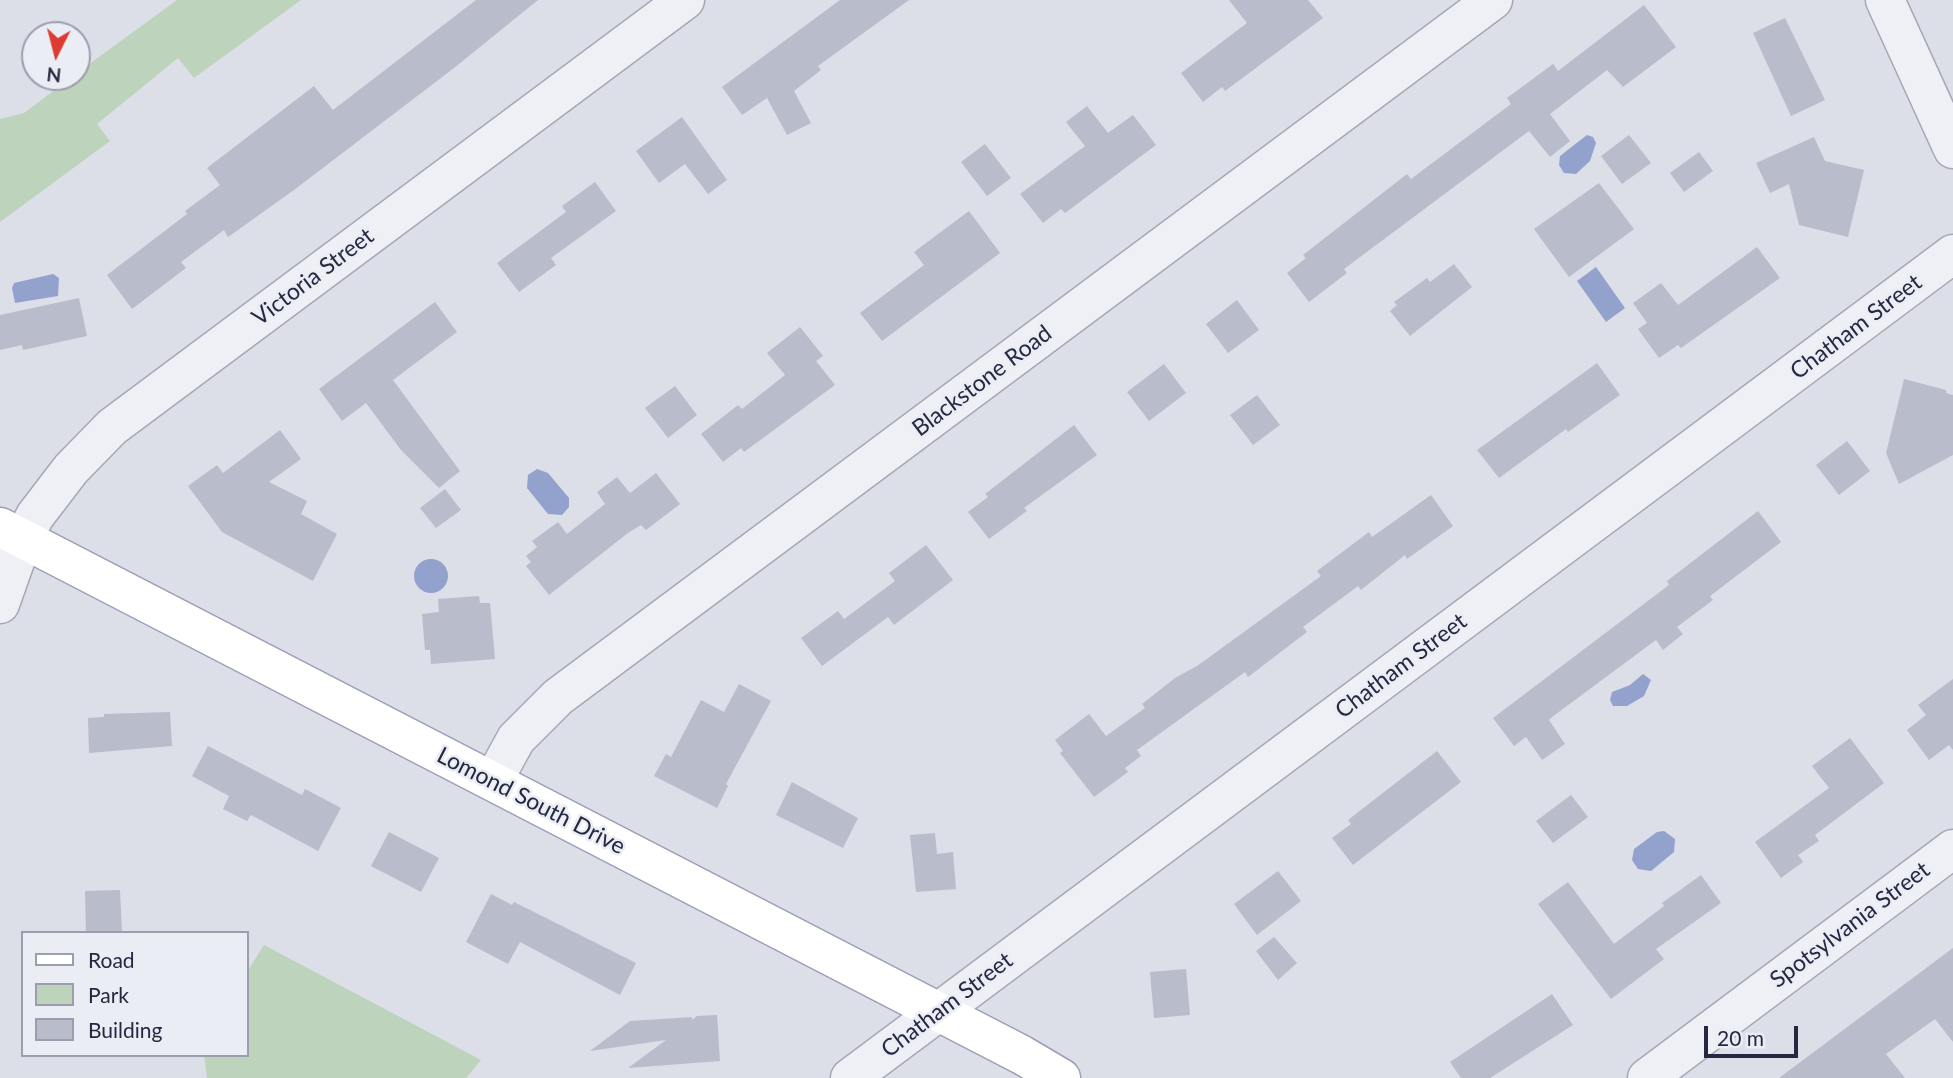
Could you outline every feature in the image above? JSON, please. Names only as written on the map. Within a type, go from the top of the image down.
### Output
[{"type":"main road","name":"Lomond South Drive","points":[[11,533],[1061,1078]]},
{"type":"street","name":"Victoria Street","points":[[0,604],[11,533],[35,516],[71,469],[112,427],[685,0]]},
{"type":"street","name":"Blackstone Road","points":[[493,781],[516,739],[558,697],[1493,0]]},
{"type":"street","points":[[1885,0],[1953,149]]},
{"type":"street","name":"Chatham Street","points":[[850,1078],[1953,254]]},
{"type":"street","name":"Spotsylvania Street","points":[[1647,1078],[1953,849]]},
{"type":"green space","points":[[177,0],[301,0],[194,78],[178,58],[97,124],[110,141],[0,222],[0,119],[24,113],[53,91],[91,91],[91,63]]},
{"type":"green space","points":[[264,945],[481,1060],[466,1078],[207,1078],[204,1057],[248,1057],[248,970]]},
{"type":"water","points":[[1587,135],[1593,137],[1596,143],[1590,161],[1576,174],[1564,173],[1559,165],[1560,156]]},
{"type":"water","points":[[1596,267],[1625,308],[1606,322],[1577,281]]},
{"type":"water","points":[[53,274],[59,278],[58,296],[15,303],[12,288],[14,283]]},
{"type":"water","points":[[537,469],[548,473],[569,498],[569,507],[562,515],[548,514],[527,488],[528,475]]},
{"type":"water","points":[[431,559],[443,564],[448,576],[443,588],[431,593],[419,588],[414,576],[419,564]]},
{"type":"water","points":[[1643,674],[1651,680],[1644,696],[1627,706],[1613,706],[1610,700],[1612,692],[1630,685]]},
{"type":"water","points":[[1664,831],[1675,839],[1674,852],[1651,871],[1638,869],[1632,860],[1634,849],[1657,832]]},
{"type":"building","points":[[476,0],[538,0],[294,190],[228,237],[224,230],[181,262],[186,268],[132,309],[107,275],[187,214],[185,211],[220,185],[207,168],[314,86],[333,110]]},
{"type":"building","points":[[840,0],[909,0],[818,66],[821,70],[794,91],[811,123],[787,135],[767,98],[742,115],[722,87]]},
{"type":"building","points":[[1229,0],[1308,0],[1323,18],[1225,91],[1222,87],[1203,102],[1181,73],[1247,23]]},
{"type":"building","points":[[1644,5],[1676,47],[1623,87],[1607,70],[1550,114],[1570,141],[1550,157],[1529,131],[1344,269],[1347,273],[1309,302],[1287,273],[1306,258],[1303,255],[1407,174],[1411,179],[1511,104],[1507,98],[1553,64],[1558,71]]},
{"type":"building","points":[[1785,18],[1825,100],[1791,116],[1753,33]]},
{"type":"building","points":[[1087,106],[1108,133],[1133,115],[1156,145],[1065,213],[1061,209],[1043,223],[1020,194],[1085,146],[1066,122]]},
{"type":"building","points":[[682,117],[727,180],[708,194],[685,164],[659,183],[636,151]]},
{"type":"building","points":[[1629,135],[1651,163],[1622,184],[1601,156]]},
{"type":"building","points":[[1814,137],[1825,161],[1864,170],[1848,237],[1799,225],[1789,184],[1770,193],[1756,163]]},
{"type":"building","points":[[985,144],[1011,178],[987,196],[961,162]]},
{"type":"building","points":[[1699,152],[1713,171],[1684,192],[1670,173]]},
{"type":"building","points":[[595,182],[616,211],[551,258],[556,265],[519,292],[497,263],[566,212],[562,206]]},
{"type":"building","points":[[1599,183],[1634,229],[1569,277],[1534,229]]},
{"type":"building","points":[[969,211],[1000,253],[882,341],[860,313],[924,265],[914,252]]},
{"type":"building","points":[[1757,247],[1780,278],[1681,348],[1678,345],[1659,358],[1638,329],[1647,323],[1633,303],[1661,283],[1678,305]]},
{"type":"building","points":[[1454,264],[1472,287],[1410,336],[1390,311],[1397,305],[1394,302],[1427,278],[1430,282]]},
{"type":"building","points":[[79,298],[87,336],[23,350],[22,345],[0,350],[0,315]]},
{"type":"building","points":[[1237,300],[1259,330],[1228,353],[1206,324]]},
{"type":"building","points":[[435,302],[457,332],[393,380],[460,471],[439,488],[401,450],[366,403],[342,421],[319,389]]},
{"type":"building","points":[[800,327],[823,356],[816,361],[835,385],[744,452],[741,448],[723,462],[701,434],[738,405],[742,409],[785,375],[767,353]]},
{"type":"building","points":[[1597,363],[1620,395],[1568,432],[1566,429],[1499,478],[1477,450]]},
{"type":"building","points":[[1164,364],[1186,393],[1149,421],[1127,392]]},
{"type":"building","points":[[1904,379],[1946,390],[1946,393],[1953,395],[1953,455],[1899,484],[1886,453]]},
{"type":"building","points":[[675,386],[697,415],[668,438],[645,408]]},
{"type":"building","points":[[1257,395],[1280,425],[1253,445],[1230,415]]},
{"type":"building","points":[[1074,425],[1097,455],[1024,508],[1027,511],[989,539],[968,512],[988,497],[985,494]]},
{"type":"building","points":[[280,430],[301,459],[269,482],[307,501],[301,514],[337,534],[313,581],[222,532],[188,486],[217,465],[223,473]]},
{"type":"building","points":[[1847,441],[1870,471],[1839,495],[1816,465]]},
{"type":"building","points":[[656,473],[680,504],[646,530],[641,525],[628,533],[549,595],[526,566],[531,562],[526,556],[537,547],[532,541],[558,522],[567,534],[605,504],[597,492],[617,477],[630,493]]},
{"type":"building","points":[[445,489],[461,510],[436,528],[420,508]]},
{"type":"building","points":[[1431,495],[1453,526],[1407,559],[1405,555],[1361,590],[1358,586],[1303,627],[1307,632],[1248,677],[1245,672],[1137,750],[1141,756],[1125,768],[1128,772],[1094,797],[1060,753],[1063,751],[1055,740],[1089,714],[1106,736],[1145,708],[1142,704],[1175,678],[1197,666],[1321,576],[1317,571],[1369,532],[1372,537]]},
{"type":"building","points":[[1758,511],[1781,542],[1710,596],[1713,600],[1677,627],[1683,634],[1663,650],[1656,640],[1552,717],[1549,720],[1565,744],[1542,760],[1526,737],[1514,746],[1493,718],[1669,585],[1667,581]]},
{"type":"building","points":[[926,545],[953,580],[894,625],[888,617],[822,666],[801,638],[838,611],[844,619],[895,581],[889,573]]},
{"type":"building","points":[[479,596],[480,603],[490,603],[495,659],[431,664],[430,650],[425,650],[422,614],[439,612],[438,599]]},
{"type":"building","points":[[1953,679],[1953,750],[1949,745],[1929,760],[1907,730],[1926,715],[1918,705]]},
{"type":"building","points":[[739,684],[771,701],[726,784],[728,786],[717,808],[654,776],[666,754],[671,757],[701,700],[724,712]]},
{"type":"building","points":[[170,712],[172,746],[89,753],[88,718],[104,717],[104,714]]},
{"type":"building","points":[[1850,738],[1884,783],[1815,835],[1819,841],[1798,855],[1803,862],[1781,878],[1755,842],[1829,788],[1812,766]]},
{"type":"building","points":[[208,746],[302,795],[305,789],[341,808],[318,851],[251,815],[247,821],[223,809],[229,796],[192,776]]},
{"type":"building","points":[[1437,751],[1461,782],[1353,865],[1332,838],[1351,824],[1348,820]]},
{"type":"building","points":[[792,782],[858,818],[843,848],[776,815]]},
{"type":"building","points":[[1571,795],[1588,817],[1553,843],[1536,821]]},
{"type":"building","points":[[389,832],[439,858],[421,892],[371,866]]},
{"type":"building","points":[[935,833],[937,854],[953,852],[956,889],[916,892],[910,835]]},
{"type":"building","points":[[1278,871],[1301,901],[1257,935],[1234,904]]},
{"type":"building","points":[[1701,875],[1721,903],[1656,949],[1664,959],[1611,999],[1538,904],[1568,882],[1614,944],[1664,906],[1662,903]]},
{"type":"building","points":[[120,890],[122,931],[86,931],[85,891]]},
{"type":"building","points":[[491,894],[512,905],[514,902],[636,963],[620,995],[520,942],[508,964],[466,942]]},
{"type":"building","points":[[1274,937],[1297,963],[1278,980],[1256,951]]},
{"type":"building","points":[[1953,948],[1953,1042],[1935,1019],[1886,1054],[1905,1078],[1779,1078]]},
{"type":"building","points":[[1186,969],[1190,1015],[1154,1018],[1150,972]]},
{"type":"building","points":[[1552,994],[1573,1025],[1490,1078],[1461,1078],[1450,1062]]},
{"type":"building","points":[[717,1015],[720,1061],[628,1068],[666,1040],[590,1051],[630,1021],[692,1017],[692,1020],[697,1016]]}]
